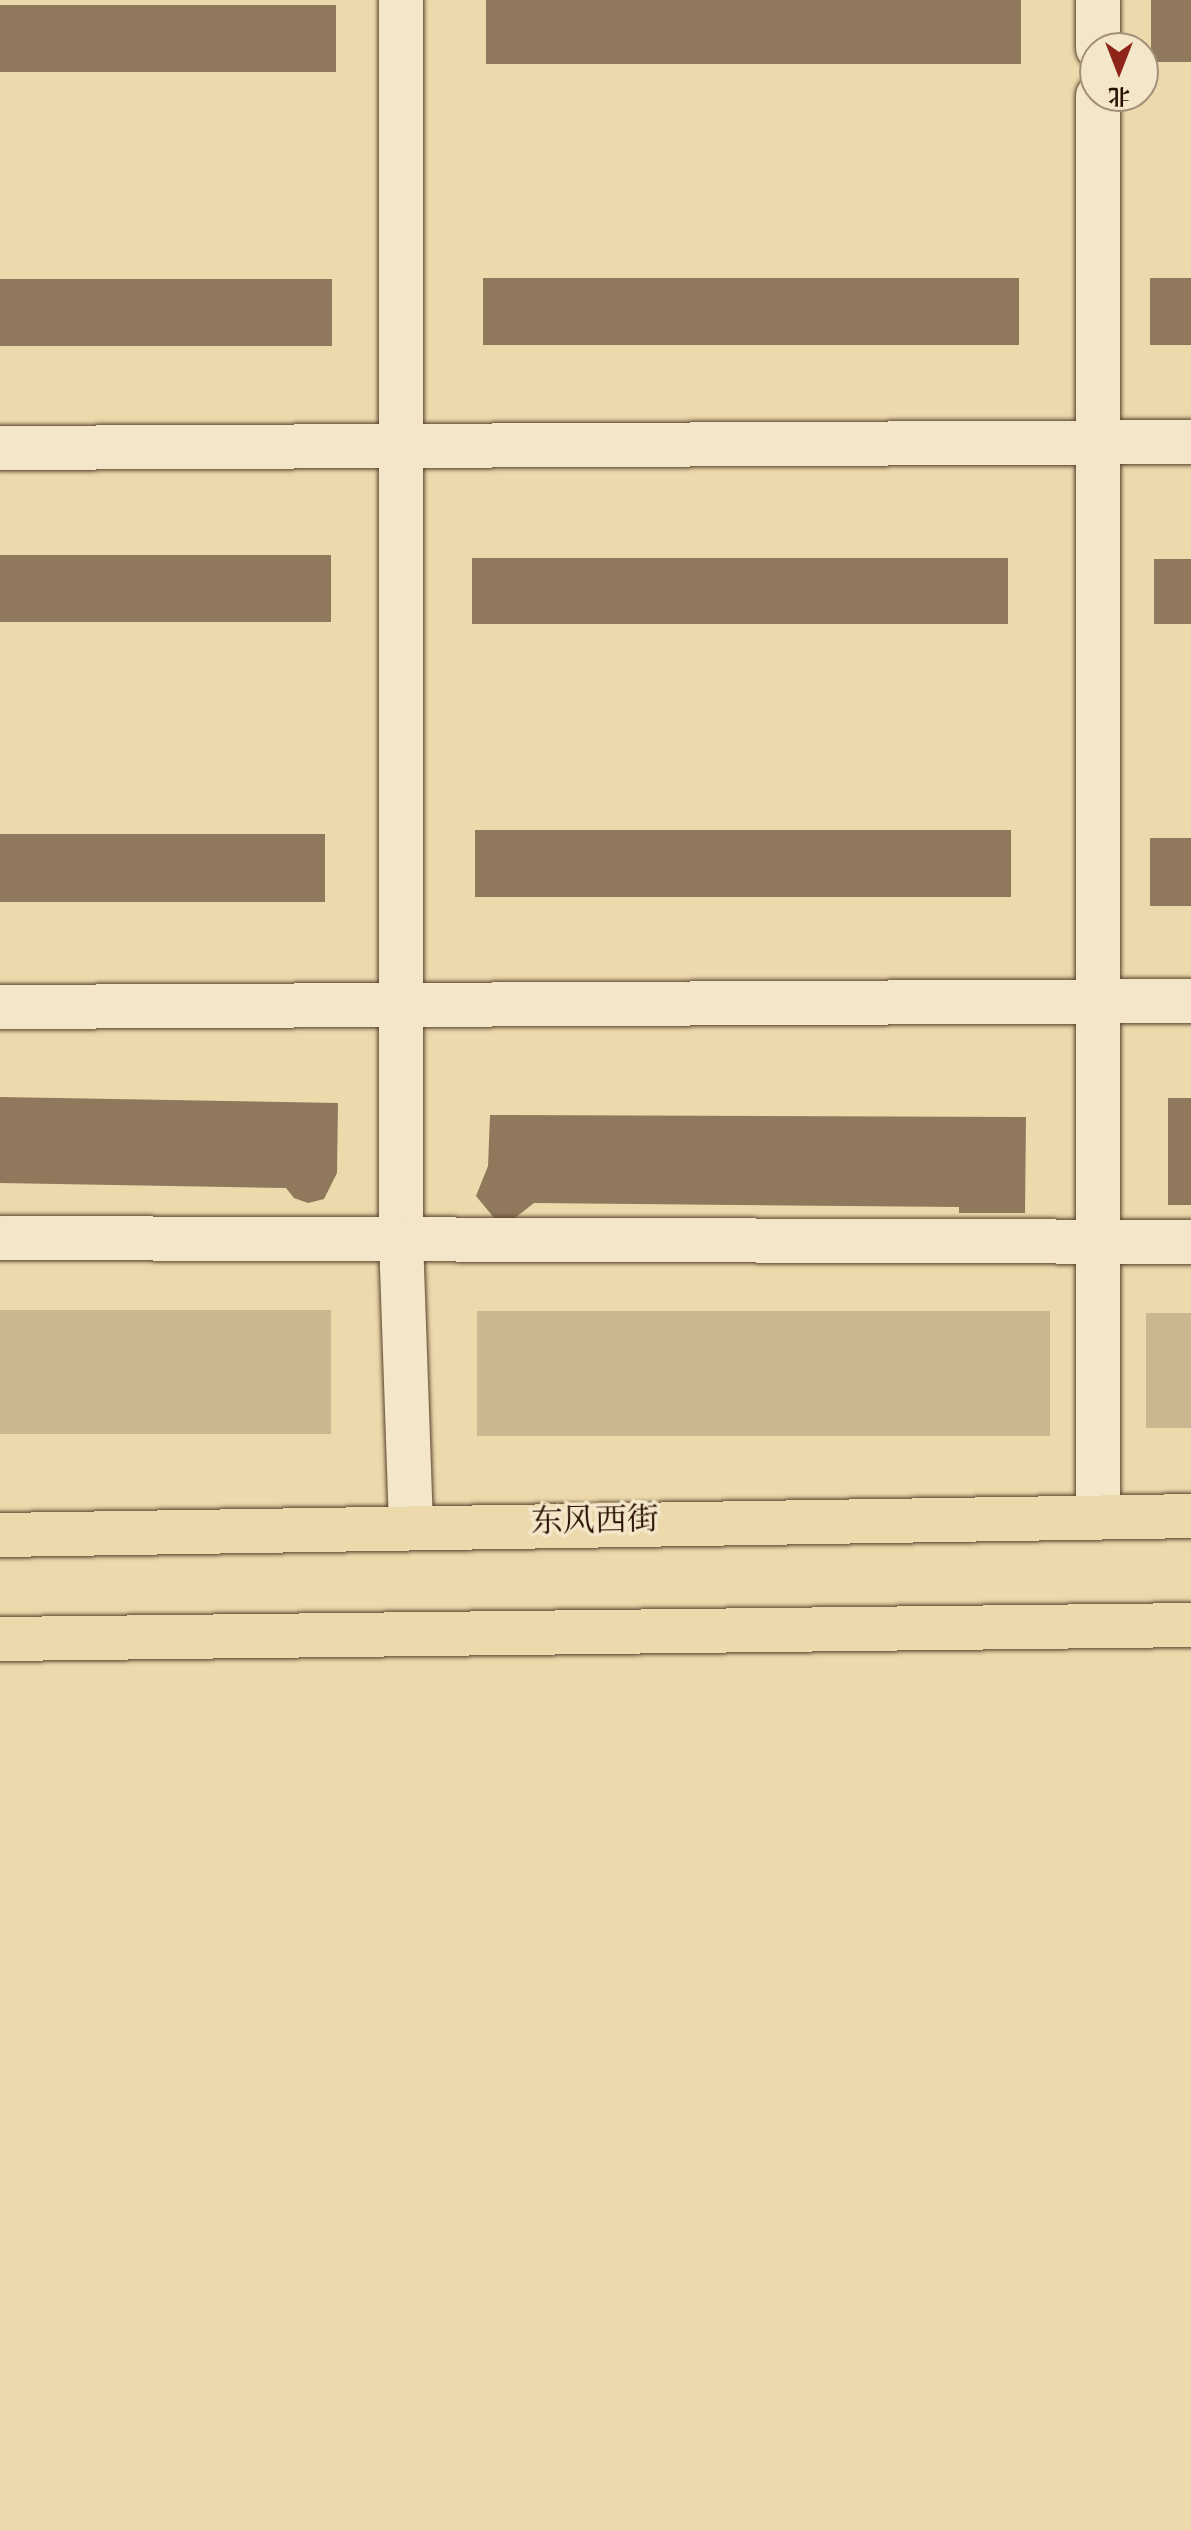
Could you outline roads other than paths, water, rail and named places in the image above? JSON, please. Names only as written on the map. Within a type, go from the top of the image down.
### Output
[{"type":"main road","name":"东风西街","points":[[0,1535],[411,1526],[1191,1516]]},
{"type":"main road","points":[[0,1639],[1191,1625]]},
{"type":"lane","points":[[401,0],[401,1239],[411,1526]]},
{"type":"lane","points":[[1098,0],[1098,32]]},
{"type":"lane","points":[[1098,112],[1098,1517]]},
{"type":"lane","points":[[0,448],[1191,442]]},
{"type":"lane","points":[[0,1007],[1191,1001]]},
{"type":"lane","points":[[0,1238],[1191,1242]]}]
